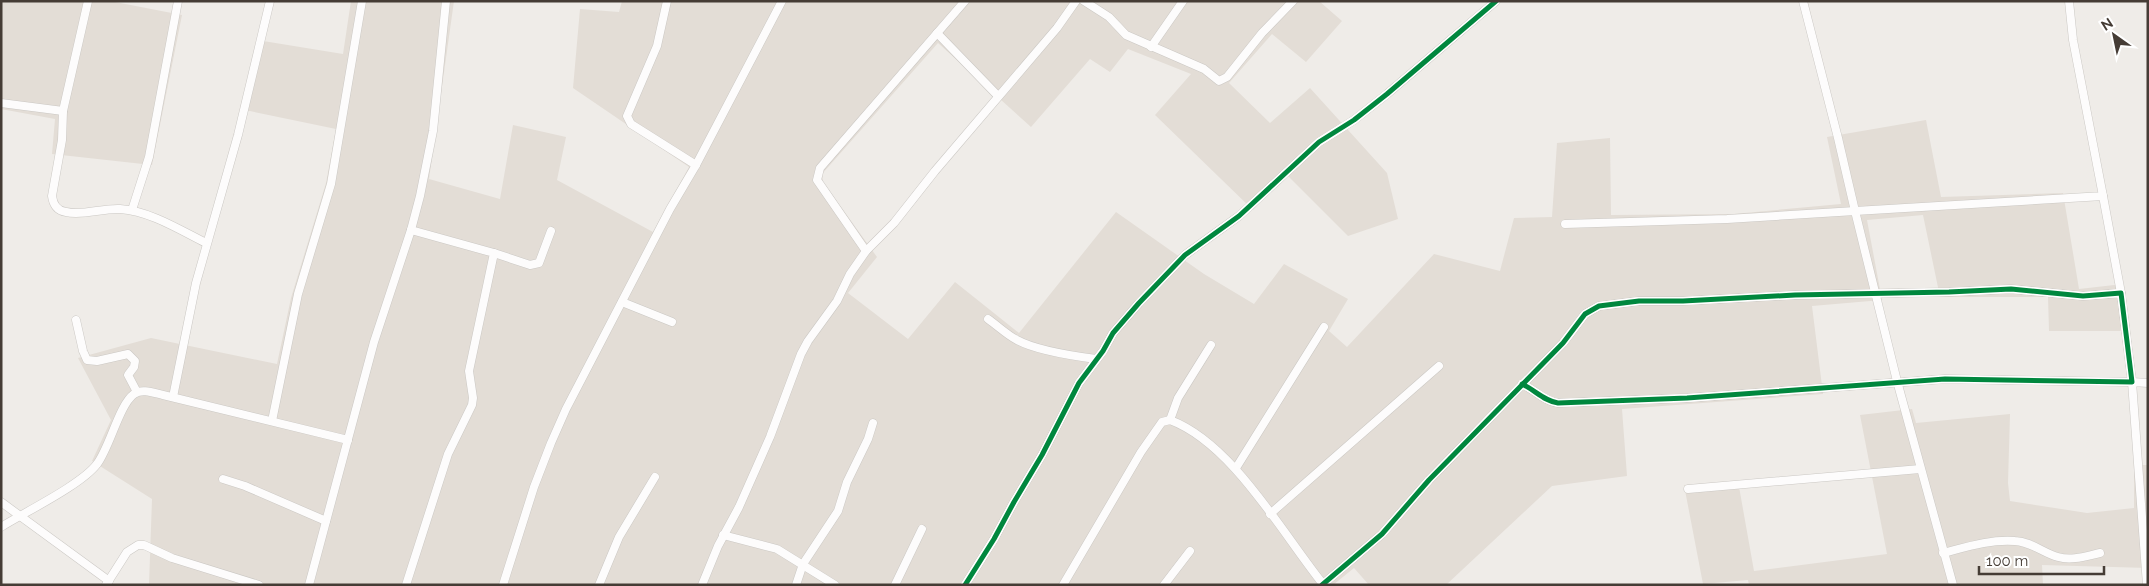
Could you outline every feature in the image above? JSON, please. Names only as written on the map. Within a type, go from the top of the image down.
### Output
[{"type":"street","points":[[88,1],[63,112],[62,140],[53,188],[53,203],[57,209],[64,212],[132,210],[164,222],[206,243]]},
{"type":"street","points":[[132,210],[149,157],[178,1]]},
{"type":"street","points":[[173,397],[196,283],[240,127],[270,1]]},
{"type":"street","points":[[272,421],[298,294],[331,184],[362,1]]},
{"type":"street","points":[[309,585],[374,342],[411,230],[433,131],[446,1]]},
{"type":"street","points":[[667,1],[657,46],[627,116],[631,124],[696,165]]},
{"type":"street","points":[[503,585],[534,487],[551,443],[670,209],[696,165],[782,1]]},
{"type":"street","points":[[866,251],[817,180],[817,173],[965,1]]},
{"type":"street","points":[[702,585],[763,455],[808,341],[836,301],[850,274],[866,251],[894,223],[998,96],[1057,28],[1076,1]]},
{"type":"street","points":[[1084,1],[1109,17],[1126,36],[1204,69],[1218,80],[1223,80],[1250,50],[1262,33],[1293,1]]},
{"type":"street","points":[[1151,47],[1183,1]]},
{"type":"street","points":[[965,585],[994,539],[1042,455],[1079,383],[1121,322],[1185,255],[1239,216],[1319,142],[1354,120],[1387,94],[1496,1]]},
{"type":"street","points":[[1802,1],[1838,138],[1897,381],[1952,585]]},
{"type":"street","points":[[2069,1],[2073,40],[2121,293],[2132,382],[2146,585]]},
{"type":"street","points":[[937,33],[998,96]]},
{"type":"street","points":[[1,102],[63,112]]},
{"type":"street","points":[[1565,224],[1727,219],[2103,196]]},
{"type":"street","points":[[411,230],[530,265],[539,263],[551,231]]},
{"type":"street","points":[[406,585],[448,454],[472,405],[469,371],[494,254]]},
{"type":"street","points":[[1063,585],[1141,452],[1162,422],[1170,420],[1204,440],[1236,468],[1322,585],[1382,534],[1429,480],[1563,343],[1589,311],[1598,306],[1640,301],[2011,289],[2083,296],[2121,293]]},
{"type":"street","points":[[622,302],[672,322]]},
{"type":"street","points":[[988,319],[1023,343],[1066,355],[1096,359]]},
{"type":"street","points":[[76,320],[87,360],[97,361],[128,354],[132,357],[135,361],[134,367],[128,375],[137,392]]},
{"type":"street","points":[[1236,468],[1259,434],[1324,327]]},
{"type":"street","points":[[1170,420],[1178,398],[1211,345]]},
{"type":"street","points":[[1270,514],[1439,366]]},
{"type":"street","points":[[1522,384],[1531,388],[1544,399],[1558,403],[1678,398],[1945,379],[2034,379],[2148,383]]},
{"type":"street","points":[[1,527],[93,469],[106,451],[126,402],[137,392],[144,391],[173,397],[348,440]]},
{"type":"street","points":[[796,585],[803,564],[838,511],[847,482],[868,439],[873,423]]},
{"type":"street","points":[[1688,489],[1920,469]]},
{"type":"street","points":[[599,585],[619,537],[655,477]]},
{"type":"street","points":[[222,479],[245,486],[326,521]]},
{"type":"street","points":[[1,502],[107,583],[127,552],[138,545],[144,545],[172,558],[259,585]]},
{"type":"street","points":[[895,585],[922,529]]},
{"type":"street","points":[[724,535],[777,549],[836,585]]},
{"type":"street","points":[[1943,553],[1978,545],[2014,541],[2029,543],[2057,557],[2066,559],[2080,558],[2100,552]]},
{"type":"street","points":[[1164,585],[1190,551]]},
{"type":"shaded area","points":[[1,1],[110,1],[182,15],[152,165],[52,154],[55,119],[1,109]]},
{"type":"shaded area","points":[[351,1],[454,1],[429,179],[500,199],[513,125],[566,137],[557,180],[653,232],[689,167],[573,88],[580,9],[619,12],[622,1],[1319,1],[1342,21],[1306,62],[1272,34],[1229,83],[1270,123],[1310,88],[1387,173],[1398,219],[1348,236],[1287,175],[1253,210],[1155,115],[1191,74],[1128,49],[1110,72],[1090,59],[1031,127],[938,43],[822,174],[823,182],[877,257],[848,293],[908,339],[955,282],[1019,333],[1116,212],[1204,274],[1254,304],[1284,264],[1348,299],[1329,331],[1347,347],[1434,254],[1500,271],[1514,218],[1552,217],[1557,143],[1610,138],[1611,215],[1733,214],[1841,204],[1827,137],[1926,120],[1941,197],[2063,193],[2079,289],[2123,284],[2130,331],[2049,331],[2048,297],[1940,297],[1923,215],[1867,220],[1882,300],[1812,306],[1823,394],[1622,409],[1627,476],[1552,486],[1446,585],[1369,585],[1354,568],[1333,585],[149,585],[152,499],[92,461],[111,420],[78,358],[151,338],[277,364],[291,298],[326,183],[336,129],[240,109],[257,40],[343,54]]},
{"type":"shaded area","points":[[1912,409],[1916,423],[2010,414],[2008,483],[2010,501],[2087,513],[2134,508],[2134,465],[2148,465],[2148,568],[2042,565],[2043,585],[1749,585],[1748,580],[1703,584],[1684,485],[1738,481],[1754,571],[1887,554],[1860,415]]},
{"type":"cycle path","points":[[965,585],[994,539],[1042,455],[1079,383],[1103,351],[1113,333],[1139,303],[1185,255],[1239,216],[1319,142],[1354,120],[1387,94],[1496,1]]},
{"type":"cycle path","points":[[1322,585],[1382,534],[1429,480],[1563,343],[1585,314],[1599,306],[1639,301],[2011,289],[2083,296],[2121,293],[2132,382],[1945,379],[1687,398],[1558,403],[1548,400],[1527,386],[1522,384]]}]
